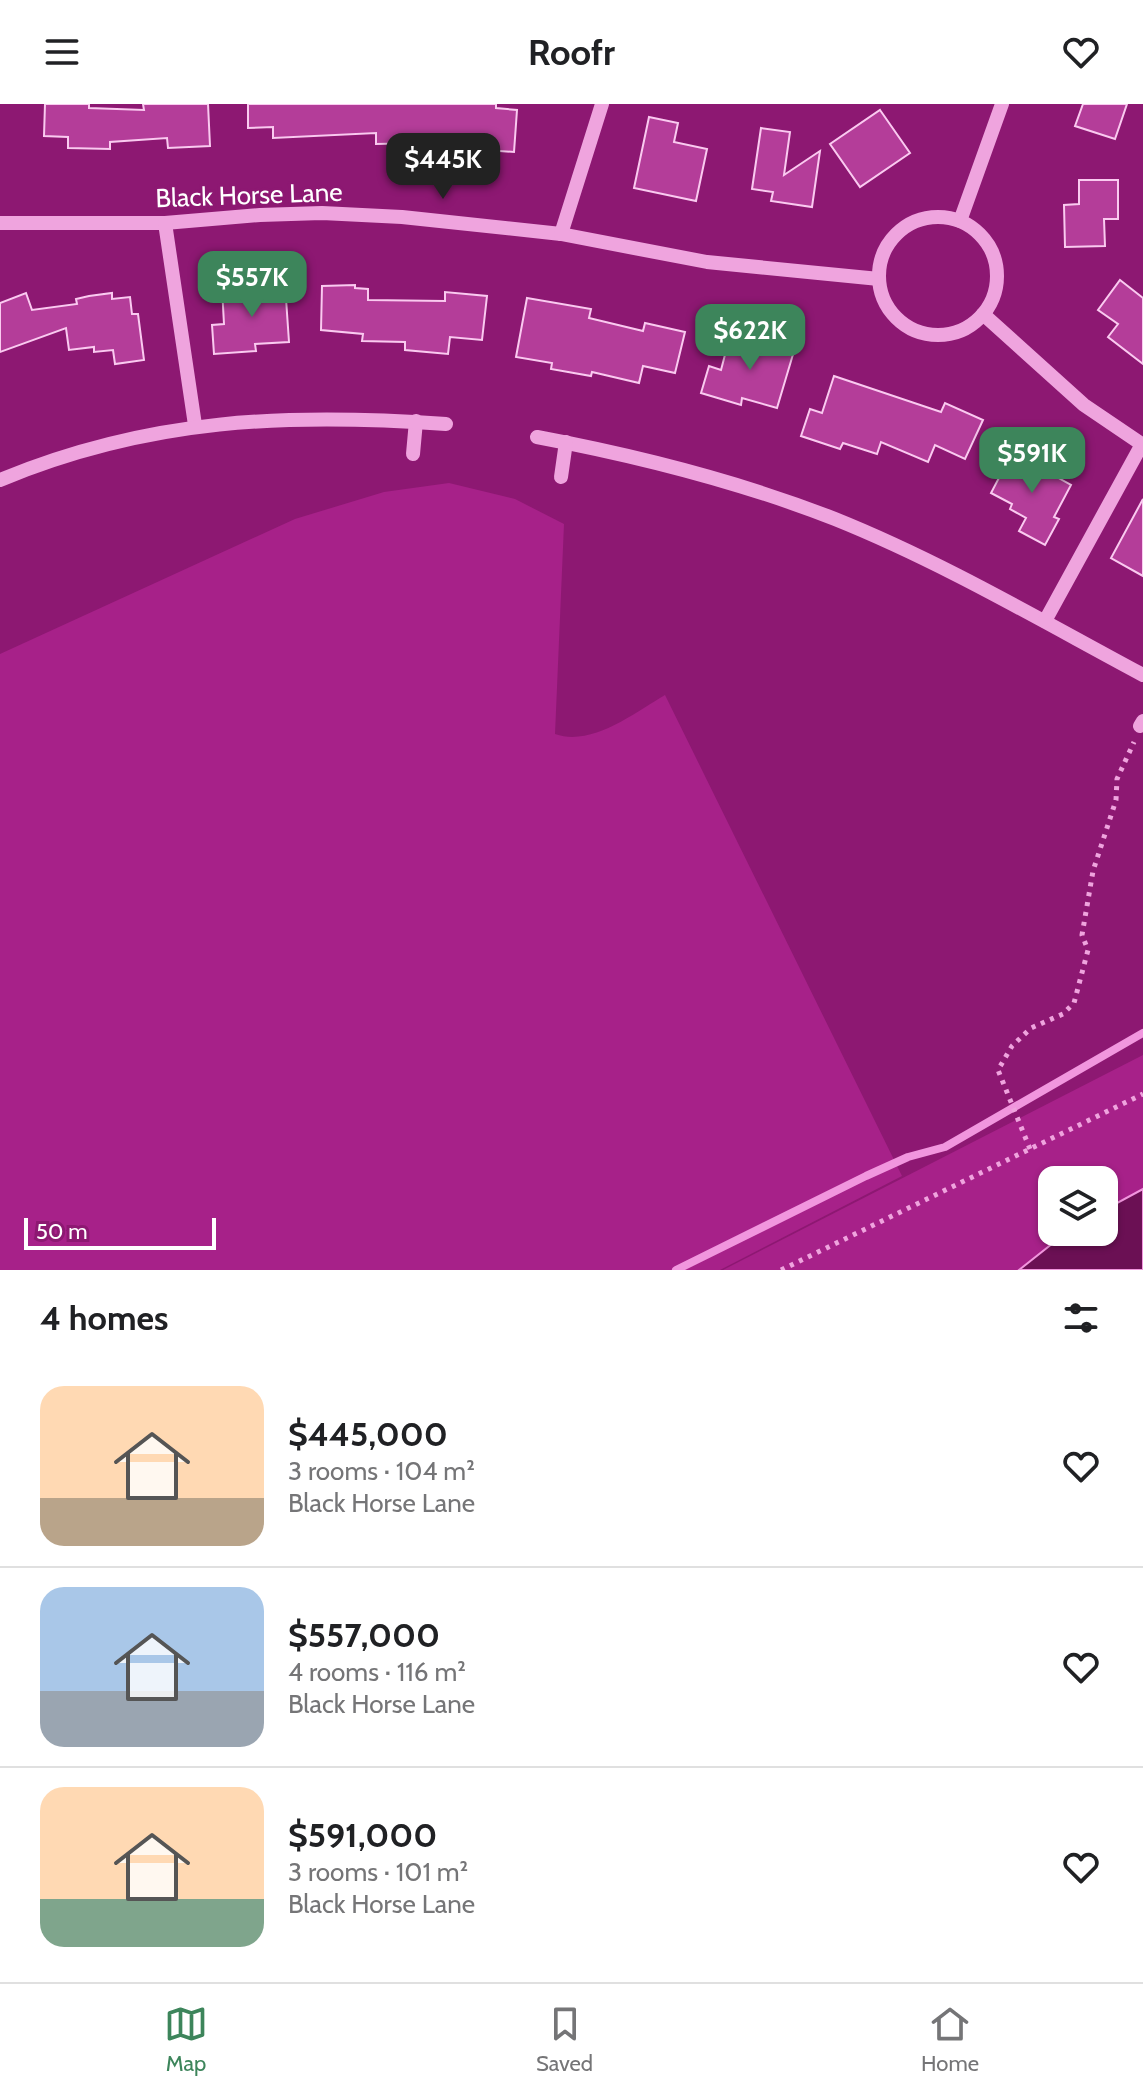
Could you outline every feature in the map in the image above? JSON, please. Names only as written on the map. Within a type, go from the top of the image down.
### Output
[{"type":"street","points":[[561,234],[602,104]]},
{"type":"street","points":[[960,221],[1002,104]]},
{"type":"street","name":"Black Horse Lane","points":[[0,223],[165,223],[322,213],[475,223],[561,234],[707,262],[879,279]]},
{"type":"street","points":[[931,217],[960,221],[979,234],[995,261],[996,288],[983,314],[961,330],[946,334],[924,333],[894,316],[881,293],[879,279],[884,251],[896,233],[907,225],[931,217]]},
{"type":"street","points":[[165,223],[195,425]]},
{"type":"street","points":[[983,314],[1084,405],[1142,444],[1045,621]]},
{"type":"street","points":[[0,480],[124,439],[195,425],[288,419],[446,424]]},
{"type":"street","points":[[413,454],[416,421]]},
{"type":"street","points":[[537,437],[630,454],[835,519],[950,571],[1143,675]]},
{"type":"street","points":[[561,477],[566,442]]},
{"type":"path","points":[[1030,1149],[998,1070],[1012,1046],[1031,1028],[1063,1014],[1074,1003],[1088,950],[1082,935],[1093,871],[1116,800],[1117,779],[1142,724]]},
{"type":"path","points":[[781,1270],[1143,1094]]},
{"type":"shaded area","points":[[449,483],[515,499],[564,524],[555,734],[569,737],[598,732],[665,695],[902,1176],[720,1270],[0,1270],[0,654],[295,519],[384,492]]},
{"type":"shaded area","points":[[1143,1055],[1143,1270],[723,1270]]},
{"type":"shaded area","points":[[1143,1189],[1143,1270],[1019,1270],[1049,1246],[1118,1246],[1118,1202]]},
{"type":"building","points":[[45,104],[89,104],[89,108],[144,110],[143,104],[208,104],[210,146],[168,148],[167,138],[110,142],[110,149],[68,148],[68,137],[44,136]]},
{"type":"building","points":[[248,104],[496,104],[496,108],[517,110],[514,152],[471,149],[472,137],[418,134],[419,143],[376,144],[376,133],[273,138],[273,127],[248,128]]},
{"type":"building","points":[[1083,104],[1127,104],[1115,139],[1075,126]]},
{"type":"building","points":[[880,110],[910,153],[860,187],[830,144]]},
{"type":"building","points":[[649,117],[678,123],[674,142],[707,149],[696,201],[634,188]]},
{"type":"building","points":[[761,128],[790,132],[784,175],[820,151],[812,207],[771,201],[773,192],[752,189]]},
{"type":"building","points":[[1079,180],[1118,180],[1118,219],[1104,219],[1105,246],[1065,247],[1064,205],[1079,204]]},
{"type":"building","points":[[1120,280],[1143,298],[1143,364],[1108,337],[1118,324],[1098,310]]},
{"type":"building","points":[[285,284],[289,342],[255,344],[256,351],[214,354],[212,325],[224,324],[222,288]]},
{"type":"building","points":[[355,285],[355,288],[368,289],[368,300],[445,301],[445,292],[487,296],[482,340],[450,337],[448,354],[405,350],[405,342],[362,341],[363,334],[321,330],[322,286]]},
{"type":"building","points":[[26,293],[32,310],[77,304],[76,299],[89,296],[112,293],[112,299],[130,297],[132,314],[138,314],[144,360],[115,364],[113,350],[94,352],[94,347],[69,350],[66,328],[0,352],[0,303]]},
{"type":"building","points":[[527,298],[591,309],[589,318],[643,331],[645,323],[685,332],[675,373],[643,366],[639,383],[592,372],[591,376],[551,369],[552,363],[516,357]]},
{"type":"building","points":[[731,332],[794,351],[777,408],[742,398],[741,405],[701,393],[709,366],[721,370]]},
{"type":"building","points":[[834,376],[941,412],[945,403],[983,420],[965,459],[935,445],[928,462],[881,442],[877,454],[843,443],[840,449],[801,436],[810,409],[822,413]]},
{"type":"building","points":[[1012,453],[1023,460],[1025,455],[1056,472],[1055,476],[1071,485],[1054,517],[1059,519],[1045,545],[1019,531],[1026,518],[1010,509],[1012,504],[991,493]]},
{"type":"building","points":[[1143,499],[1143,576],[1111,558]]},
{"type":"waterway","points":[[676,1270],[866,1176],[908,1157],[945,1147],[1143,1033]]}]
